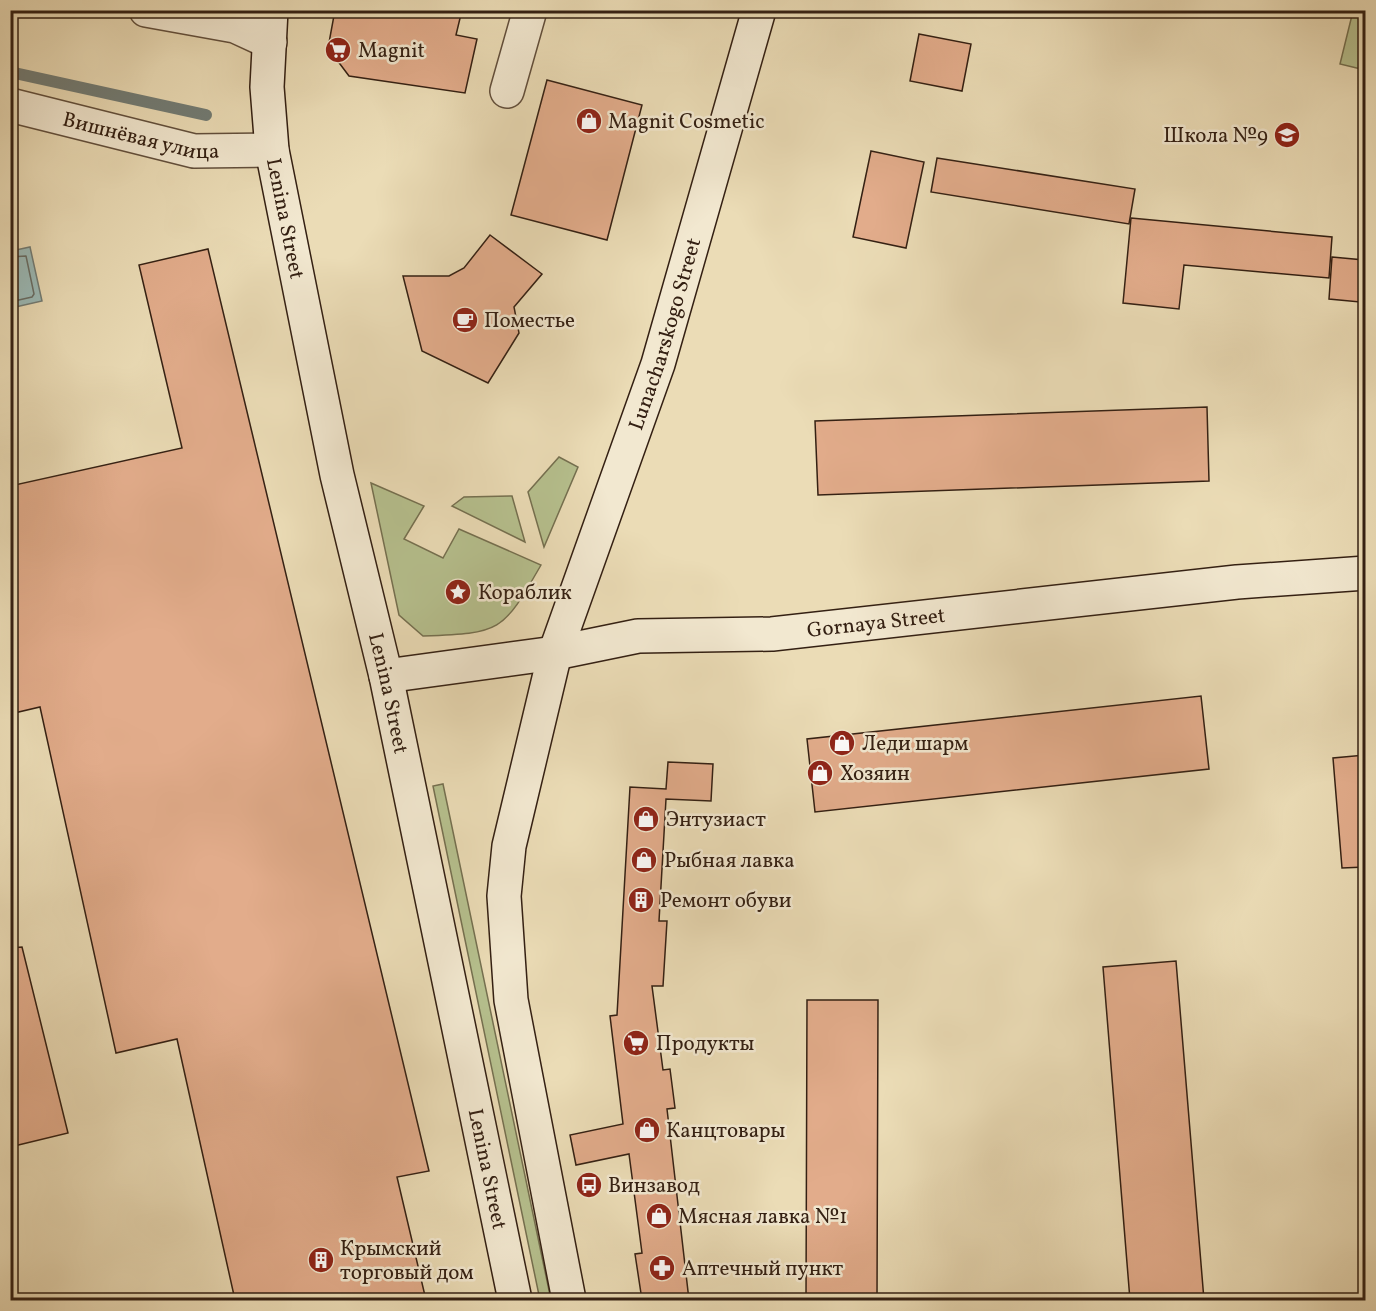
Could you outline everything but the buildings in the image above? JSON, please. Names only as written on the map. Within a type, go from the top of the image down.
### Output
[{"type":"main road","points":[[146,10],[235,26],[271,26]]},
{"type":"main road","points":[[254,10],[271,26]]},
{"type":"main road","points":[[507,91],[530,10]]},
{"type":"main road","name":"Lunacharskogo Street","points":[[555,653],[658,364],[759,10]]},
{"type":"main road","name":"Lenina Street","points":[[271,26],[267,87],[272,150],[337,476],[386,676],[515,1300]]},
{"type":"main road","name":"Вишнёвая улица","points":[[10,105],[195,151],[272,150]]},
{"type":"main road","name":"Gornaya Street","points":[[386,676],[555,653],[638,636],[772,634],[1238,582],[1365,573]]},
{"type":"main road","points":[[555,653],[509,846],[504,896],[511,1000],[568,1300]]},
{"type":"green space","points":[[1353,11],[1365,11],[1365,70],[1340,64]]},
{"type":"green space","points":[[559,457],[578,467],[544,547],[528,492]]},
{"type":"green space","points":[[371,483],[424,506],[404,539],[443,558],[459,529],[541,565],[507,617],[497,625],[484,630],[423,636],[399,615]]},
{"type":"green space","points":[[512,496],[525,542],[452,506],[464,497]]},
{"type":"green space","points":[[443,784],[551,1300],[540,1300],[433,786]]},
{"type":"water","points":[[30,247],[42,301],[11,308],[11,251]]},
{"type":"waterway","points":[[10,72],[206,115]]},
{"type":"place","name":"Magnit","points":[[338,50]]},
{"type":"place","name":"Magnit Cosmetic","points":[[589,121]]},
{"type":"place","name":"Школа №9","points":[[1287,135]]},
{"type":"place","name":"Поместье","points":[[465,320]]},
{"type":"place","name":"Кораблик","points":[[458,592]]},
{"type":"place","name":"Леди шарм","points":[[842,743]]},
{"type":"place","name":"Хозяин","points":[[820,773]]},
{"type":"place","name":"Энтузиаст","points":[[646,819]]},
{"type":"place","name":"Рыбная лавка","points":[[644,860]]},
{"type":"place","name":"Ремонт обуви","points":[[641,900]]},
{"type":"place","name":"Продукты","points":[[636,1043]]},
{"type":"place","name":"Канцтовары","points":[[647,1130]]},
{"type":"place","name":"Винзавод","points":[[589,1185]]},
{"type":"place","name":"Мясная лавка №1","points":[[659,1216]]},
{"type":"place","name":"Крымский торговый дом","points":[[321,1260]]},
{"type":"place","name":"Аптечный пункт","points":[[662,1268]]}]
